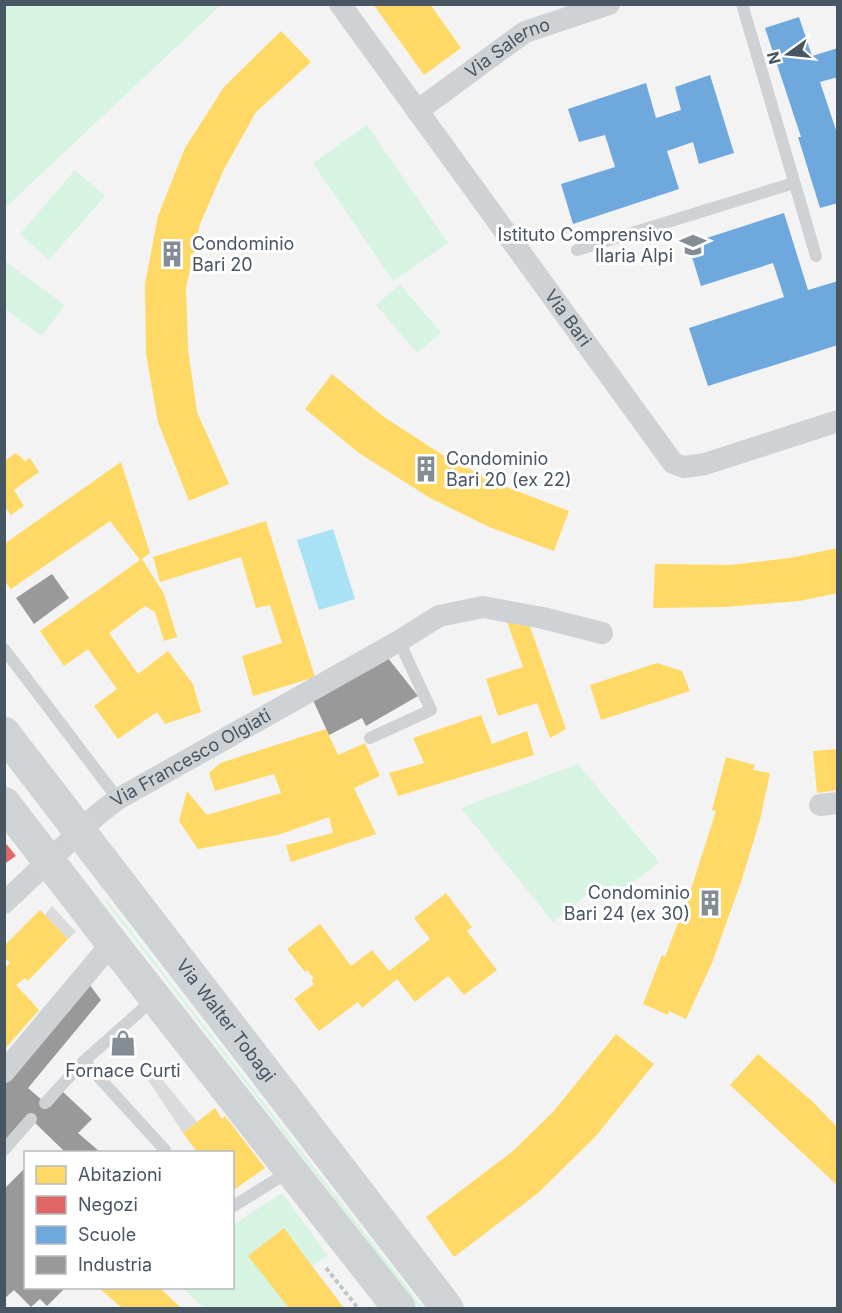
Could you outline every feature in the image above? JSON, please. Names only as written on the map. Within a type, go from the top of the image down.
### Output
[{"type":"street","name":"Via Bari","points":[[340,4],[673,463],[684,467],[705,464],[837,421]]},
{"type":"street","name":"Via Salerno","points":[[417,111],[525,32],[609,4]]},
{"type":"street","name":"Via Francesco Olgiati","points":[[4,903],[97,815],[118,799],[399,641],[439,616],[483,607],[543,618],[602,633]]},
{"type":"street","name":"Via Walter Tobagi","points":[[4,733],[447,1308]]},
{"type":"street","points":[[4,803],[399,1308]]},
{"type":"street","points":[[4,1072],[112,943]]},
{"type":"lane","points":[[742,4],[816,256]]},
{"type":"lane","points":[[577,250],[794,183]]},
{"type":"lane","points":[[370,738],[432,710],[399,641]]},
{"type":"lane","points":[[4,649],[118,799]]},
{"type":"lane","points":[[45,1103],[84,1061],[155,998]]},
{"type":"lane","points":[[84,1061],[165,1150]]},
{"type":"lane","points":[[4,1150],[31,1119]]},
{"type":"lane","points":[[234,1206],[291,1171]]},
{"type":"path","points":[[326,1268],[358,1308]]},
{"type":"green space","points":[[5,4],[221,4],[221,5],[5,208]]},
{"type":"green space","points":[[367,125],[448,243],[393,281],[313,163]]},
{"type":"green space","points":[[75,170],[105,196],[49,260],[20,234]]},
{"type":"green space","points":[[5,261],[65,305],[42,336],[5,309]]},
{"type":"green space","points":[[400,284],[441,333],[417,353],[376,305]]},
{"type":"green space","points":[[578,764],[659,862],[610,901],[597,886],[553,922],[461,808]]},
{"type":"green space","points":[[107,900],[423,1308],[419,1308],[105,901]]},
{"type":"green space","points":[[282,1193],[328,1256],[312,1266],[283,1228],[249,1256],[289,1308],[204,1308],[183,1289],[234,1289],[234,1224]]},
{"type":"water","points":[[333,529],[355,599],[319,610],[297,540]]},
{"type":"building: Abitazioni","points":[[373,4],[430,4],[461,48],[424,75]]},
{"type":"building: Abitazioni","name":"Condominio Bari 20","points":[[281,31],[311,62],[256,112],[224,169],[200,224],[186,288],[188,349],[197,412],[229,484],[189,501],[158,422],[146,354],[145,284],[158,216],[185,148],[224,87]]},
{"type":"building: Abitazioni","name":"Condominio Bari 20 (ex 22)","points":[[332,374],[384,417],[449,459],[504,486],[569,511],[554,551],[489,527],[430,498],[359,453],[305,409]]},
{"type":"building: Abitazioni","points":[[16,453],[25,461],[30,458],[39,472],[14,490],[24,506],[11,515],[4,506],[4,461]]},
{"type":"building: Abitazioni","points":[[121,462],[150,553],[142,559],[164,594],[177,637],[164,641],[155,612],[145,606],[109,633],[138,674],[168,651],[193,684],[201,712],[165,724],[157,712],[118,739],[94,706],[117,689],[88,649],[64,666],[40,631],[140,560],[110,521],[11,589],[4,581],[4,544]]},
{"type":"building: Abitazioni","points":[[266,521],[315,677],[253,696],[242,656],[282,643],[270,605],[256,608],[241,557],[160,582],[153,557]]},
{"type":"building: Abitazioni","points":[[838,548],[838,593],[799,601],[725,607],[653,608],[655,564],[730,565],[790,558]]},
{"type":"building: Abitazioni","points":[[505,616],[528,621],[566,729],[550,738],[537,703],[498,716],[486,679],[523,667]]},
{"type":"building: Abitazioni","points":[[657,663],[682,671],[690,691],[601,720],[590,685]]},
{"type":"building: Abitazioni","points":[[481,715],[492,744],[527,731],[534,755],[398,796],[389,773],[424,763],[413,738]]},
{"type":"building: Abitazioni","points":[[326,729],[338,755],[365,743],[380,776],[354,788],[376,834],[291,862],[286,845],[333,833],[329,817],[278,835],[198,849],[179,821],[187,791],[207,815],[281,793],[274,774],[215,791],[209,773],[220,763]]},
{"type":"building: Abitazioni","points":[[838,749],[838,790],[817,793],[813,751]]},
{"type":"building: Abitazioni","name":"Condominio Bari 24 (ex 30)","points":[[726,757],[755,765],[753,770],[770,773],[760,820],[741,882],[712,963],[686,1019],[669,1011],[668,1015],[643,1004],[662,955],[665,957],[692,886],[716,811],[712,810]]},
{"type":"building: Abitazioni","points":[[446,893],[472,927],[467,931],[497,970],[464,995],[448,976],[415,1002],[397,979],[362,1008],[358,1002],[319,1031],[294,999],[314,984],[311,980],[314,978],[307,970],[305,972],[287,949],[320,924],[351,966],[372,950],[389,971],[430,939],[414,918]]},
{"type":"building: Abitazioni","points":[[40,910],[68,939],[28,981],[25,978],[16,985],[39,1010],[4,1050],[4,968],[10,963],[4,957],[4,946]]},
{"type":"building: Abitazioni","points":[[616,1034],[654,1064],[596,1136],[537,1194],[454,1257],[426,1217],[513,1151],[553,1112]]},
{"type":"building: Abitazioni","points":[[758,1054],[813,1102],[838,1128],[838,1186],[730,1085]]},
{"type":"building: Abitazioni","points":[[215,1108],[222,1119],[225,1116],[265,1168],[234,1190],[234,1151],[196,1151],[183,1133]]},
{"type":"building: Abitazioni","points":[[284,1228],[344,1308],[289,1308],[248,1256]]},
{"type":"building: Abitazioni","points":[[100,1289],[161,1289],[180,1307],[178,1308],[122,1308]]},
{"type":"building: Negozi","points":[[4,841],[16,856],[4,864]]},
{"type":"building: Scuole","points":[[799,17],[812,56],[838,48],[838,77],[820,82],[838,136],[838,203],[820,208],[798,137],[801,137],[765,28]]},
{"type":"building: Scuole","points":[[710,75],[734,153],[699,164],[693,142],[667,151],[679,189],[573,224],[561,184],[615,167],[605,135],[579,142],[568,109],[646,83],[656,118],[681,110],[675,87]]},
{"type":"building: Scuole","points":[[784,213],[808,290],[838,281],[838,345],[708,386],[689,328],[784,297],[773,263],[701,286],[688,244]]},
{"type":"building: Industria","points":[[52,574],[69,598],[34,624],[16,598]]},
{"type":"building: Industria","points":[[388,658],[418,696],[366,726],[362,718],[329,735],[312,698]]},
{"type":"building: Industria","points":[[89,984],[101,1000],[28,1088],[50,1107],[63,1092],[92,1119],[78,1133],[99,1151],[64,1151],[31,1119],[4,1141],[4,1085]]},
{"type":"building: Industria","points":[[24,1169],[24,1289],[64,1289],[47,1306],[40,1299],[31,1307],[14,1290],[4,1299],[4,1189]]},
{"type":"building: Altro","points":[[52,906],[76,932],[68,939],[45,915]]},
{"type":"building: Altro","points":[[157,1073],[197,1122],[183,1133],[148,1080]]},
{"type":"place","name":"Istituto Comprensivo Ilaria Alpi","points":[[693,245]]},
{"type":"place","name":"Condominio Bari 20","points":[[172,254]]},
{"type":"place","name":"Condominio Bari 20 (ex 22)","points":[[426,469]]},
{"type":"place","name":"Condominio Bari 24 (ex 30)","points":[[710,903]]},
{"type":"place","name":"Fornace Curti","points":[[123,1043]]}]
